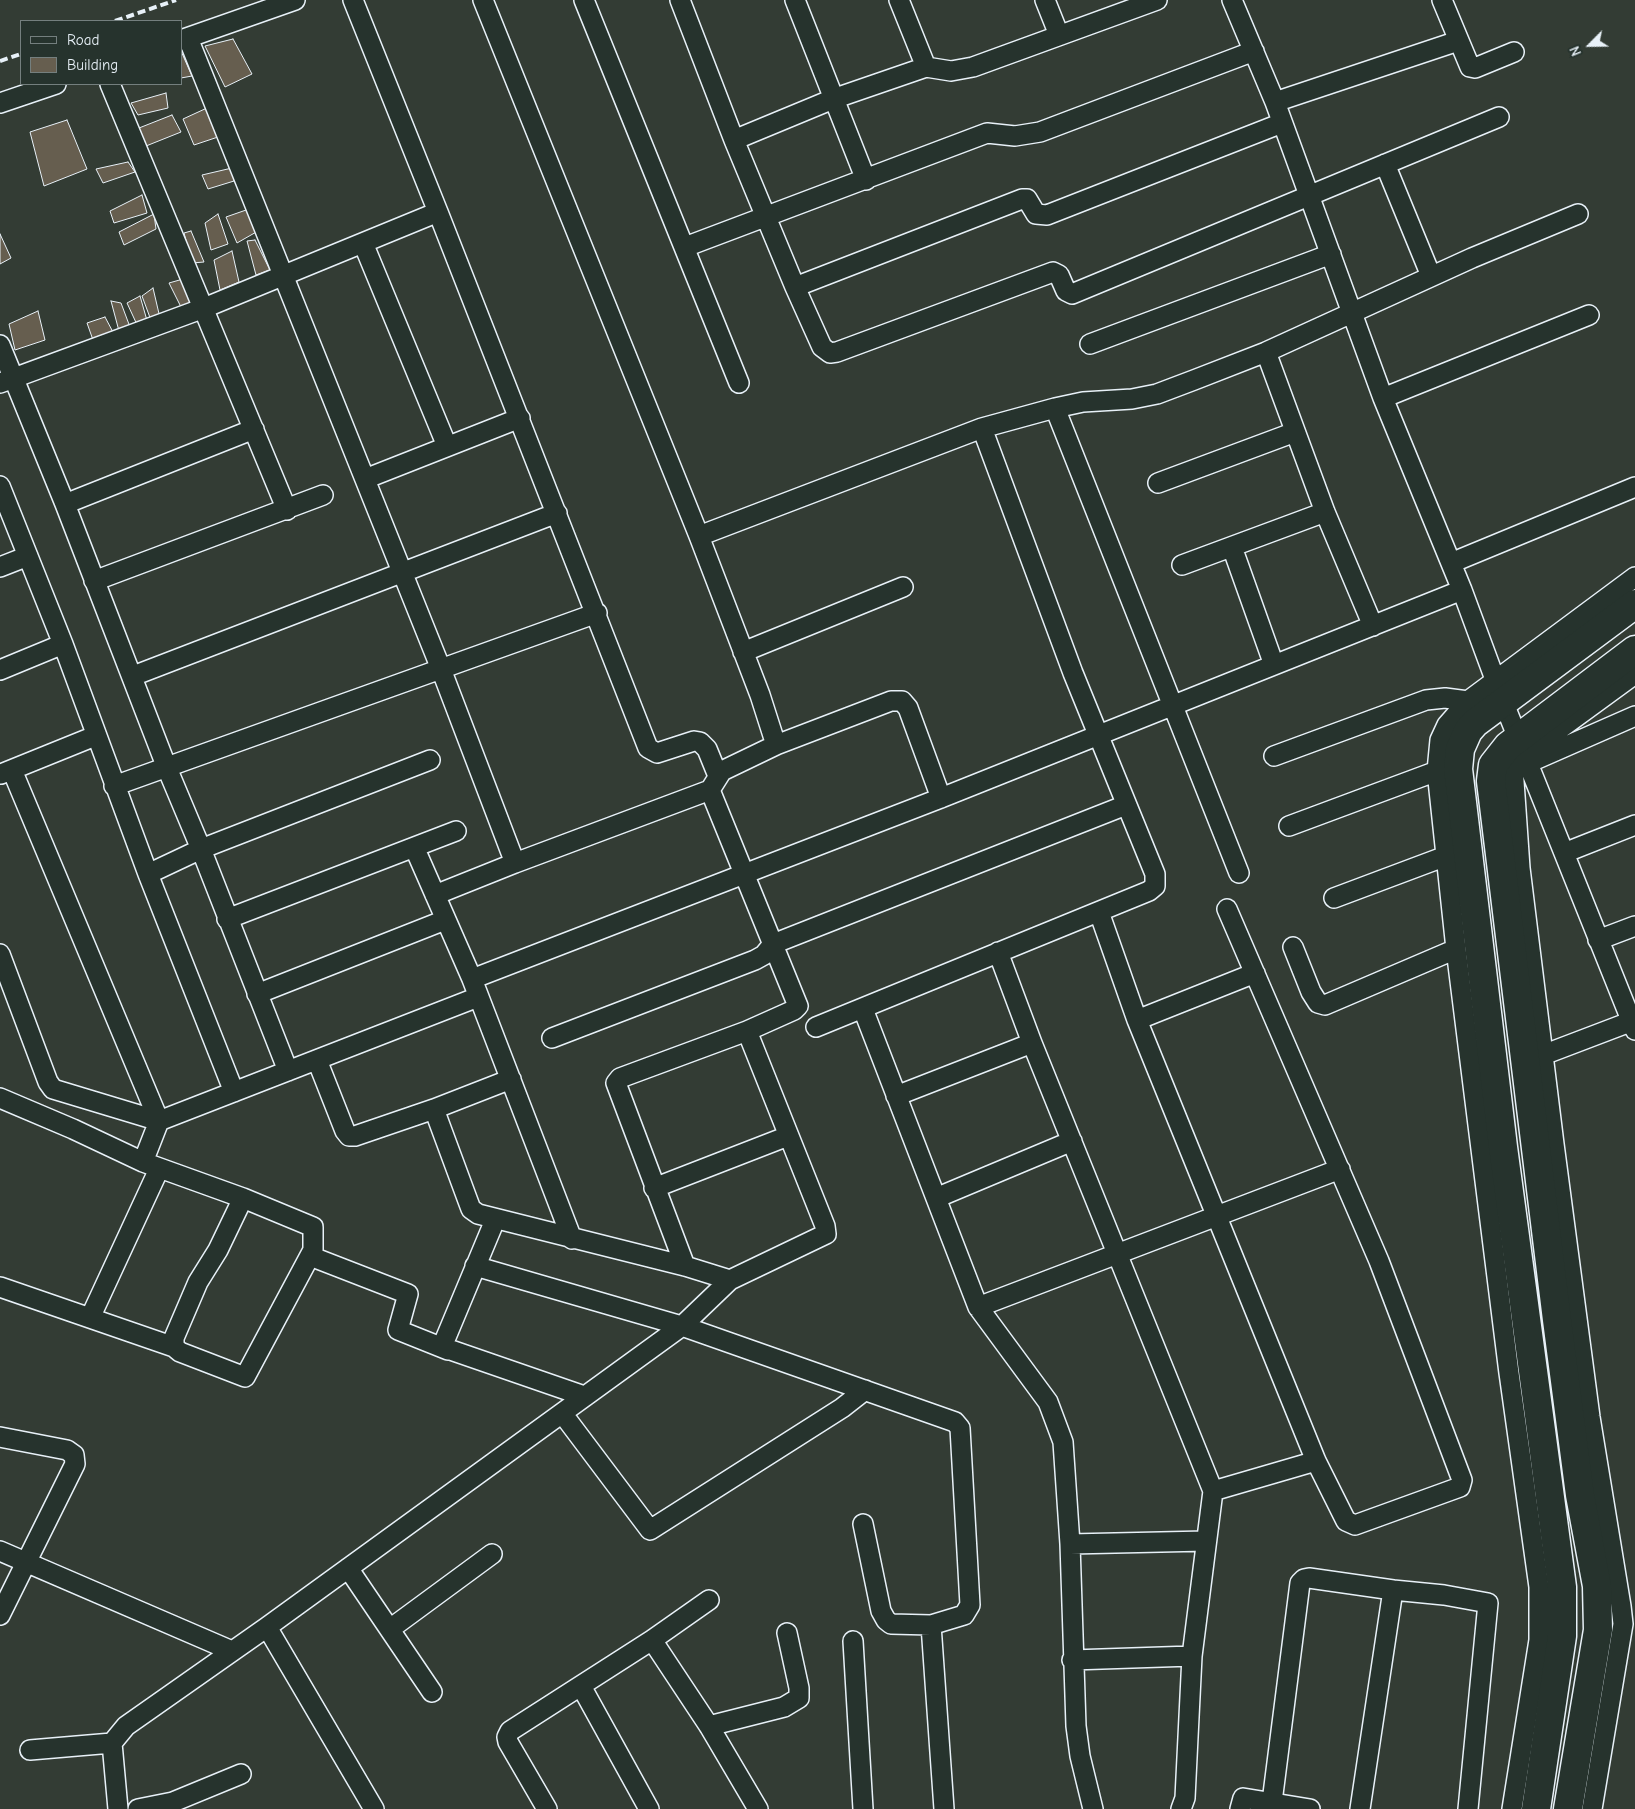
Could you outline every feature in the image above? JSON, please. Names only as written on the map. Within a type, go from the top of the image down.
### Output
[{"type":"street","points":[[295,0],[261,6],[185,39],[284,276],[401,573],[441,669],[516,863]]},
{"type":"street","points":[[354,0],[597,613],[648,748],[657,753],[694,741],[700,742],[706,750],[714,783],[744,874],[798,1006],[794,1010],[747,1031],[620,1078],[616,1083],[685,1266]]},
{"type":"street","points":[[483,0],[699,536],[776,745]]},
{"type":"street","points":[[584,0],[740,383]]},
{"type":"street","points":[[680,0],[734,140],[795,288],[822,347],[830,353],[1053,272],[1059,275],[1066,292],[1072,294],[1500,117]]},
{"type":"street","points":[[795,0],[866,180]]},
{"type":"street","points":[[899,0],[926,67]]},
{"type":"street","points":[[1045,0],[1059,35]]},
{"type":"street","points":[[734,140],[833,99],[926,67],[951,71],[973,67],[1059,35],[1126,6],[1157,0]]},
{"type":"street","points":[[1232,0],[1275,102],[1383,398],[1462,590],[1499,691],[1598,940],[1634,1024],[1543,1055]]},
{"type":"street","points":[[1442,0],[1470,67],[1475,68],[1514,52]]},
{"type":"street","points":[[1275,102],[1458,41]]},
{"type":"street","points":[[685,247],[987,133],[1015,136],[1040,132],[1254,51]]},
{"type":"street","points":[[0,103],[53,85]]},
{"type":"street","points":[[110,85],[287,510]]},
{"type":"street","points":[[795,288],[1022,199],[1028,199],[1036,214],[1047,215],[1282,123]]},
{"type":"street","points":[[1385,164],[1430,276]]},
{"type":"street","points":[[7,380],[204,308],[438,212]]},
{"type":"street","points":[[699,536],[982,428],[1083,402],[1132,399],[1157,394],[1266,352],[1430,276],[1578,214]]},
{"type":"street","points":[[363,242],[447,446]]},
{"type":"street","points":[[1090,344],[1331,254]]},
{"type":"street","points":[[1383,398],[1589,315]]},
{"type":"street","points":[[0,345],[7,380],[65,504],[167,768],[201,849],[227,920],[288,1071]]},
{"type":"street","points":[[1266,352],[1325,512],[1373,626]]},
{"type":"street","points":[[1055,408],[1239,873]]},
{"type":"street","points":[[365,479],[520,418]]},
{"type":"street","points":[[816,1028],[998,952],[1100,912],[1149,891],[1155,886],[1155,874],[1098,735],[982,428]]},
{"type":"street","points":[[65,504],[254,429]]},
{"type":"street","points":[[1158,484],[1295,432]]},
{"type":"street","points":[[0,486],[63,644],[114,786],[234,1092]]},
{"type":"street","points":[[1451,563],[1635,487]]},
{"type":"street","points":[[94,581],[323,495]]},
{"type":"street","points":[[1182,564],[1325,512]]},
{"type":"street","points":[[133,676],[557,513]]},
{"type":"street","points":[[1232,547],[1274,665]]},
{"type":"street","points":[[0,567],[28,556]]},
{"type":"street","points":[[1536,1809],[1562,1636],[1562,1587],[1502,1147],[1458,769],[1460,749],[1468,730],[1499,691],[1635,578]]},
{"type":"street","points":[[743,652],[904,587]]},
{"type":"street","points":[[472,979],[941,798],[1462,590]]},
{"type":"street","points":[[1274,756],[1426,700],[1445,698],[1468,701],[1499,691],[1635,604]]},
{"type":"street","points":[[114,786],[597,613]]},
{"type":"street","points":[[0,670],[63,644]]},
{"type":"street","points":[[1592,1809],[1629,1625],[1618,1581],[1590,1418],[1520,868],[1513,767],[1524,752],[1635,650]]},
{"type":"street","points":[[1524,752],[1635,674]]},
{"type":"street","points":[[435,895],[714,783],[722,771],[776,745],[891,701],[902,701],[908,708],[941,798]]},
{"type":"street","points":[[1468,701],[1447,725],[1440,740],[1437,771],[1456,949],[1509,1373],[1539,1587],[1539,1640],[1512,1809]]},
{"type":"street","points":[[1568,1809],[1596,1645],[1597,1586],[1580,1495],[1556,1320],[1491,781],[1493,765],[1499,755],[1524,752],[1635,716]]},
{"type":"street","points":[[90,1318],[151,1166],[159,1121],[6,772],[95,736]]},
{"type":"street","points":[[148,874],[201,849],[430,760]]},
{"type":"street","points":[[1289,826],[1437,771]]},
{"type":"street","points":[[552,1038],[755,960],[764,955],[774,944],[1126,805]]},
{"type":"street","points":[[1564,853],[1635,825]]},
{"type":"street","points":[[227,920],[456,831]]},
{"type":"street","points":[[415,848],[472,979],[572,1239]]},
{"type":"street","points":[[1334,898],[1446,856]]},
{"type":"street","points":[[1100,912],[1137,1020],[1316,1461],[1346,1521],[1355,1525],[1460,1487],[1463,1483],[1379,1261],[1227,909]]},
{"type":"street","points":[[257,994],[445,920]]},
{"type":"street","points":[[1598,940],[1635,926]]},
{"type":"street","points":[[1293,947],[1311,992],[1318,1003],[1325,1005],[1456,949]]},
{"type":"street","points":[[998,952],[1032,1042],[1213,1491],[1192,1656],[1185,1798],[1181,1809]]},
{"type":"street","points":[[0,954],[48,1082],[53,1088],[159,1121],[478,997]]},
{"type":"street","points":[[1137,1020],[1255,973]]},
{"type":"street","points":[[862,1009],[978,1307],[1037,1385],[1054,1416],[1063,1442],[1070,1544],[1072,1660],[1080,1756],[1093,1809]]},
{"type":"street","points":[[118,1809],[112,1743],[126,1726],[682,1326],[730,1280],[826,1234],[825,1226],[747,1031]]},
{"type":"street","points":[[896,1096],[1032,1042]]},
{"type":"street","points":[[318,1060],[345,1131],[349,1136],[355,1136],[511,1079]]},
{"type":"street","points":[[0,1098],[73,1129],[151,1166],[243,1198],[313,1227],[314,1250],[245,1377],[180,1352],[174,1347],[0,1287]]},
{"type":"street","points":[[434,1108],[471,1209],[478,1214],[495,1220],[685,1266],[730,1280]]},
{"type":"street","points":[[654,1188],[788,1136]]},
{"type":"street","points":[[936,1198],[1072,1141]]},
{"type":"street","points":[[978,1307],[1340,1169]]},
{"type":"street","points":[[174,1347],[174,1338],[198,1282],[218,1250],[243,1198]]},
{"type":"street","points":[[448,1350],[444,1342],[495,1220]]},
{"type":"street","points":[[310,1256],[408,1294],[398,1330],[448,1350],[584,1396]]},
{"type":"street","points":[[475,1266],[682,1326],[955,1422],[960,1428],[970,1604],[964,1615],[930,1625],[891,1624],[886,1620],[881,1611],[863,1524]]},
{"type":"street","points":[[562,1413],[650,1530],[842,1408],[865,1390]]},
{"type":"street","points":[[0,1437],[67,1450],[74,1455],[74,1464],[24,1562],[0,1615]]},
{"type":"street","points":[[1213,1491],[1316,1461]]},
{"type":"street","points":[[1070,1544],[1206,1541]]},
{"type":"street","points":[[0,1552],[232,1651]]},
{"type":"street","points":[[390,1629],[492,1554]]},
{"type":"street","points":[[348,1568],[432,1692]]},
{"type":"street","points":[[1272,1802],[1300,1583],[1304,1579],[1309,1578],[1444,1595],[1488,1603],[1468,1809]]},
{"type":"street","points":[[1360,1809],[1393,1590]]},
{"type":"street","points":[[547,1809],[508,1742],[506,1737],[510,1731],[652,1640],[710,1600]]},
{"type":"street","points":[[930,1625],[944,1809]]},
{"type":"street","points":[[266,1627],[374,1809]]},
{"type":"street","points":[[709,1726],[784,1707],[799,1698],[799,1688],[787,1633]]},
{"type":"street","points":[[652,1640],[709,1726],[758,1809]]},
{"type":"street","points":[[853,1641],[863,1809]]},
{"type":"street","points":[[1072,1660],[1192,1656]]},
{"type":"street","points":[[581,1686],[649,1809]]},
{"type":"street","points":[[30,1750],[112,1743]]},
{"type":"street","points":[[138,1809],[173,1802],[241,1774]]},
{"type":"street","points":[[1240,1809],[1243,1798],[1310,1809]]},
{"type":"building","points":[[233,39],[252,74],[225,87],[205,46]]},
{"type":"building","points":[[182,53],[192,76],[182,78]]},
{"type":"building","points":[[166,93],[168,108],[138,115],[131,103]]},
{"type":"building","points":[[207,108],[221,136],[194,145],[183,119]]},
{"type":"building","points":[[172,115],[181,132],[146,146],[139,128]]},
{"type":"building","points":[[67,120],[87,169],[44,186],[30,132]]},
{"type":"building","points":[[128,162],[135,172],[103,183],[96,169]]},
{"type":"building","points":[[232,168],[234,181],[208,189],[202,175]]},
{"type":"building","points":[[142,195],[147,213],[114,223],[110,211]]},
{"type":"building","points":[[249,209],[258,231],[237,243],[226,217]]},
{"type":"building","points":[[154,214],[156,229],[124,245],[119,232]]},
{"type":"building","points":[[218,214],[228,244],[211,250],[205,223]]},
{"type":"building","points":[[191,231],[204,262],[192,263],[184,233]]},
{"type":"building","points":[[0,234],[11,258],[0,264]]},
{"type":"building","points":[[255,240],[270,270],[256,275],[247,241]]},
{"type":"building","points":[[232,251],[239,282],[220,290],[214,260]]},
{"type":"building","points":[[183,279],[196,304],[182,309],[169,283]]},
{"type":"building","points":[[153,288],[160,318],[152,323],[142,296]]},
{"type":"building","points":[[140,296],[148,324],[139,329],[127,303]]},
{"type":"building","points":[[111,301],[121,303],[130,327],[119,331]]},
{"type":"building","points":[[38,311],[45,340],[15,350],[9,324]]},
{"type":"building","points":[[105,317],[114,334],[93,340],[87,323]]},
{"type":"railway","points":[[118,20],[176,0]]},
{"type":"railway","points":[[0,61],[20,54]]}]
